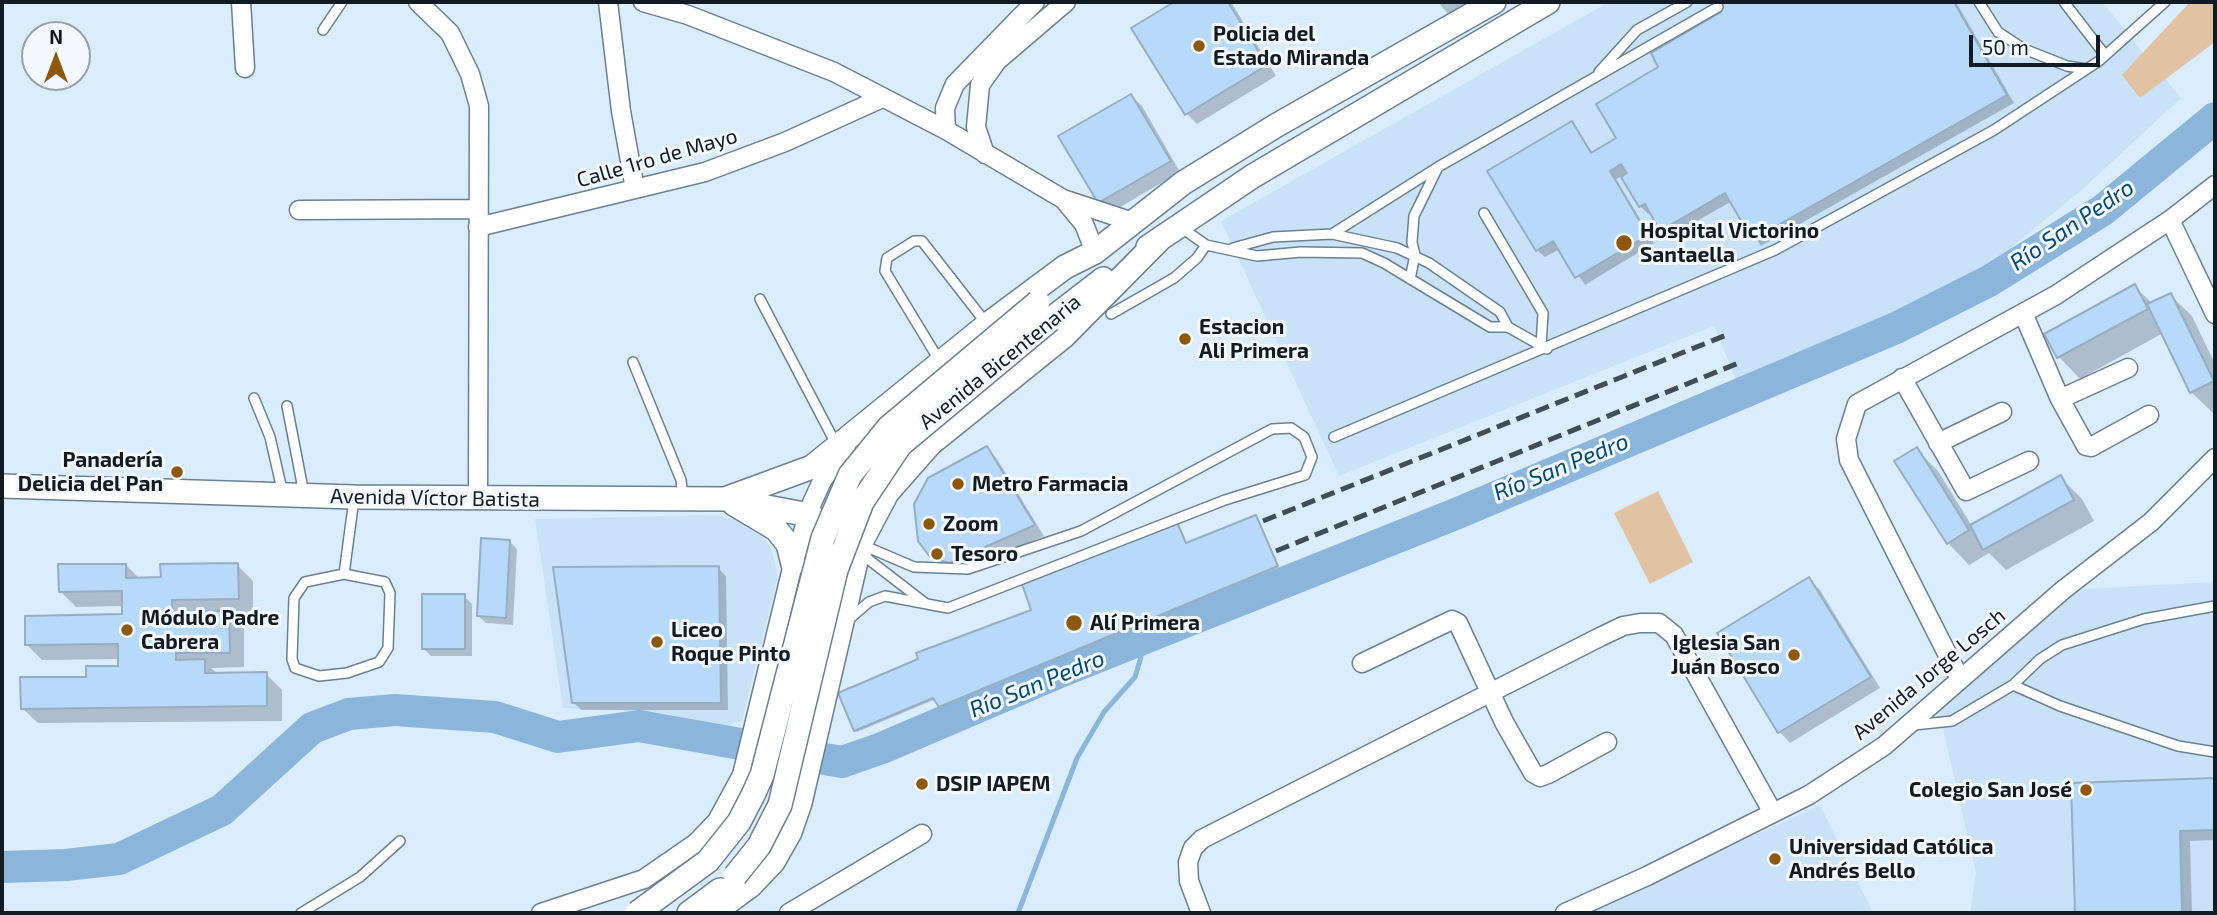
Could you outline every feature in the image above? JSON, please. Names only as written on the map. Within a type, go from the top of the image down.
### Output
[{"type":"main road","name":"Avenida Bicentenaria","points":[[690,913],[704,905],[735,876],[759,846],[780,805],[836,570],[862,502],[900,445],[1044,311],[1092,254],[1184,183],[1277,125],[1494,2]]},
{"type":"main road","name":"Avenida Bicentenaria","points":[[638,913],[708,861],[739,822],[753,795],[762,775],[823,538],[850,475],[889,427],[1044,311],[1253,176],[1548,2]]},
{"type":"main road","points":[[713,913],[750,886],[773,862],[790,832],[860,544],[887,493],[931,443],[1064,336],[1170,232]]},
{"type":"main road","points":[[725,499],[812,467],[845,443],[986,325],[1065,267],[1092,254]]},
{"type":"main road","name":"Avenida Víctor Batista","points":[[2,486],[294,496],[725,499],[809,514],[860,544]]},
{"type":"main road","points":[[725,499],[776,529],[788,544],[793,564]]},
{"type":"street","points":[[241,2],[245,68]]},
{"type":"street","points":[[418,2],[450,33],[470,74],[478,106],[478,499]]},
{"type":"street","points":[[608,2],[621,111],[635,190]]},
{"type":"street","points":[[643,2],[688,15],[834,72],[880,99],[946,130],[1063,199],[1133,222]]},
{"type":"street","points":[[946,130],[945,108],[955,84],[1035,2]]},
{"type":"street","points":[[985,154],[976,127],[980,85],[997,61],[1066,2]]},
{"type":"street","name":"Calle 1ro de Mayo","points":[[299,210],[478,218],[635,190],[705,172],[785,142],[880,99]]},
{"type":"street","points":[[1960,679],[1849,460],[1846,439],[1857,404],[2056,295],[2170,220],[2215,185]]},
{"type":"street","points":[[1063,199],[1084,224],[1092,254]]},
{"type":"street","points":[[2170,220],[2215,314]]},
{"type":"street","points":[[2023,313],[2060,399],[2086,446],[2091,447],[2149,415]]},
{"type":"street","points":[[2060,399],[2128,368]]},
{"type":"street","points":[[1902,378],[1966,491],[2029,461]]},
{"type":"street","points":[[1938,443],[2003,411]]},
{"type":"street","points":[[541,913],[644,879],[696,843],[717,821],[742,775],[793,564],[809,514],[822,481],[845,443]]},
{"type":"street","name":"Avenida Jorge Losch","points":[[1564,913],[1647,876],[1809,796],[1884,746],[2063,590],[2151,522],[2215,458]]},
{"type":"street","points":[[1362,663],[1452,620],[1458,623],[1492,691],[1504,722],[1533,773],[1540,777],[1607,742]]},
{"type":"street","points":[[1201,913],[1189,881],[1188,862],[1193,848],[1202,838],[1623,626],[1658,623],[1674,635],[1773,813]]},
{"type":"street","points":[[789,913],[922,834]]},
{"type":"lane","points":[[323,30],[342,2]]},
{"type":"lane","points":[[1594,78],[1637,30],[1687,2]]},
{"type":"lane","points":[[1979,2],[1998,32],[2024,49],[2067,66],[2086,69]]},
{"type":"lane","points":[[2064,2],[2105,55]]},
{"type":"lane","points":[[1334,438],[1603,320],[1775,250],[1994,130],[2105,55],[2165,2]]},
{"type":"lane","points":[[1332,234],[1438,167],[1718,7]]},
{"type":"lane","points":[[1410,279],[1415,255],[1412,242],[1414,216],[1438,167]]},
{"type":"lane","points":[[1484,213],[1543,313],[1544,348]]},
{"type":"lane","points":[[1170,232],[1206,245],[1257,256],[1301,252],[1362,253],[1490,327],[1508,327],[1544,348]]},
{"type":"lane","points":[[1230,249],[1273,237],[1332,234],[1376,242],[1415,255],[1500,312],[1508,327]]},
{"type":"lane","points":[[941,363],[885,271],[887,258],[915,241],[922,241],[986,325]]},
{"type":"lane","points":[[1111,314],[1174,278],[1197,258],[1206,245]]},
{"type":"lane","points":[[760,299],[845,443]]},
{"type":"lane","points":[[634,362],[681,480],[683,499]]},
{"type":"lane","points":[[254,398],[294,496]]},
{"type":"lane","points":[[287,406],[294,496]]},
{"type":"lane","points":[[842,626],[869,602],[885,596],[948,608],[1225,500],[1305,475],[1312,457],[1304,437],[1291,428],[1272,429],[1081,531],[968,569],[914,566],[860,544]]},
{"type":"lane","points":[[344,574],[355,497]]},
{"type":"lane","points":[[860,544],[868,559],[929,606]]},
{"type":"lane","points":[[344,574],[385,582],[390,593],[388,648],[379,662],[347,673],[319,676],[302,672],[295,668],[292,659],[294,598],[305,582],[344,574]]},
{"type":"lane","points":[[1908,725],[1952,721],[2013,685],[2040,659],[2063,645],[2144,619],[2215,606]]},
{"type":"lane","points":[[2013,685],[2060,706],[2178,746],[2215,752]]},
{"type":"lane","points":[[302,913],[360,877],[400,841]]},
{"type":"shaded area","name":"Hospital Victorino Santaella","points":[[1609,2],[2102,2],[2181,98],[2084,188],[1990,265],[1936,298],[1737,382],[1714,326],[1339,476],[1221,221]]},
{"type":"shaded area","points":[[2190,2],[2215,2],[2215,42],[2140,98],[2122,75]]},
{"type":"shaded area","points":[[1658,491],[1693,562],[1650,584],[1614,513]]},
{"type":"shaded area","name":"Liceo Roque Pinto","points":[[718,515],[733,519],[762,537],[772,550],[778,576],[742,721],[720,728],[665,713],[563,708],[535,519]]},
{"type":"shaded area","name":"Colegio San José","points":[[2215,582],[2215,913],[1970,913],[1976,873],[1938,707],[2063,590]]},
{"type":"shaded area","name":"Universidad Católica Andrés Bello","points":[[1820,805],[1873,913],[1585,913]]},
{"type":"building","name":"Policia del Estado Miranda","points":[[1174,2],[1228,2],[1267,65],[1185,115],[1131,28]]},
{"type":"building","points":[[1715,2],[1954,2],[2007,95],[1752,240],[1725,193],[1660,231],[1645,204],[1639,207],[1621,177],[1627,173],[1621,164],[1610,171],[1648,235],[1575,278],[1553,241],[1536,251],[1487,171],[1572,121],[1591,153],[1616,138],[1596,104],[1658,67],[1651,53],[1721,12]]},
{"type":"building","points":[[1131,94],[1171,161],[1098,203],[1058,136]]},
{"type":"building","points":[[2135,284],[2148,309],[2057,358],[2044,334]]},
{"type":"building","points":[[2171,293],[2214,381],[2190,393],[2147,304]]},
{"type":"building","points":[[987,446],[1035,525],[949,563],[930,557],[918,541],[914,504],[928,478]]},
{"type":"building","points":[[1917,447],[1969,530],[1947,544],[1894,461]]},
{"type":"building","points":[[2061,475],[2074,500],[1983,550],[1970,525]]},
{"type":"building","points":[[1256,515],[1278,566],[939,707],[933,698],[854,731],[838,693],[918,659],[916,653],[1031,610],[1022,584],[1177,522],[1186,543]]},
{"type":"building","points":[[481,538],[510,540],[506,618],[477,616]]},
{"type":"building","name":"Módulo Padre Cabrera","points":[[238,563],[239,599],[172,600],[172,612],[229,611],[230,653],[176,653],[176,660],[205,659],[205,673],[267,672],[267,706],[21,709],[20,677],[86,677],[86,666],[118,666],[118,644],[25,645],[25,616],[122,614],[122,591],[59,592],[58,564],[126,564],[126,578],[161,577],[160,564]]},
{"type":"building","name":"Liceo Roque Pinto","points":[[719,566],[721,703],[572,703],[553,567]]},
{"type":"building","name":"Iglesia San Juán Bosco","points":[[1809,577],[1871,677],[1778,733],[1717,633]]},
{"type":"building","points":[[422,594],[465,594],[465,649],[422,649]]},
{"type":"building","points":[[2215,778],[2215,830],[2180,831],[2182,913],[2075,913],[2071,783]]},
{"type":"waterway","name":"Río San Pedro","points":[[2,867],[66,865],[119,859],[222,810],[312,728],[349,714],[395,710],[495,717],[558,737],[639,726],[842,762],[1458,513],[1896,328],[1989,281],[2103,210],[2215,118]]},
{"type":"waterway","points":[[1018,913],[1077,758],[1104,712],[1135,677],[1141,657],[1141,640]]},
{"type":"railway","points":[[1263,521],[1729,334]]},
{"type":"railway","points":[[1276,551],[1741,362]]},
{"type":"place","name":"Policia del Estado Miranda","points":[[1199,46]]},
{"type":"place","name":"Hospital Victorino Santaella","points":[[1624,243]]},
{"type":"place","name":"Estacion Ali Primera","points":[[1185,339]]},
{"type":"place","name":"Panadería Delicia del Pan","points":[[177,472]]},
{"type":"place","name":"Metro Farmacia","points":[[958,484]]},
{"type":"place","name":"Zoom","points":[[929,524]]},
{"type":"place","name":"Tesoro","points":[[937,554]]},
{"type":"place","name":"Alí Primera","points":[[1074,623]]},
{"type":"place","name":"Módulo Padre Cabrera","points":[[127,630]]},
{"type":"place","name":"Liceo Roque Pinto","points":[[657,642]]},
{"type":"place","name":"Iglesia San Juán Bosco","points":[[1794,655]]},
{"type":"place","name":"DSIP IAPEM","points":[[922,784]]},
{"type":"place","name":"Colegio San José","points":[[2086,790]]},
{"type":"place","name":"Universidad Católica Andrés Bello","points":[[1775,859]]}]
